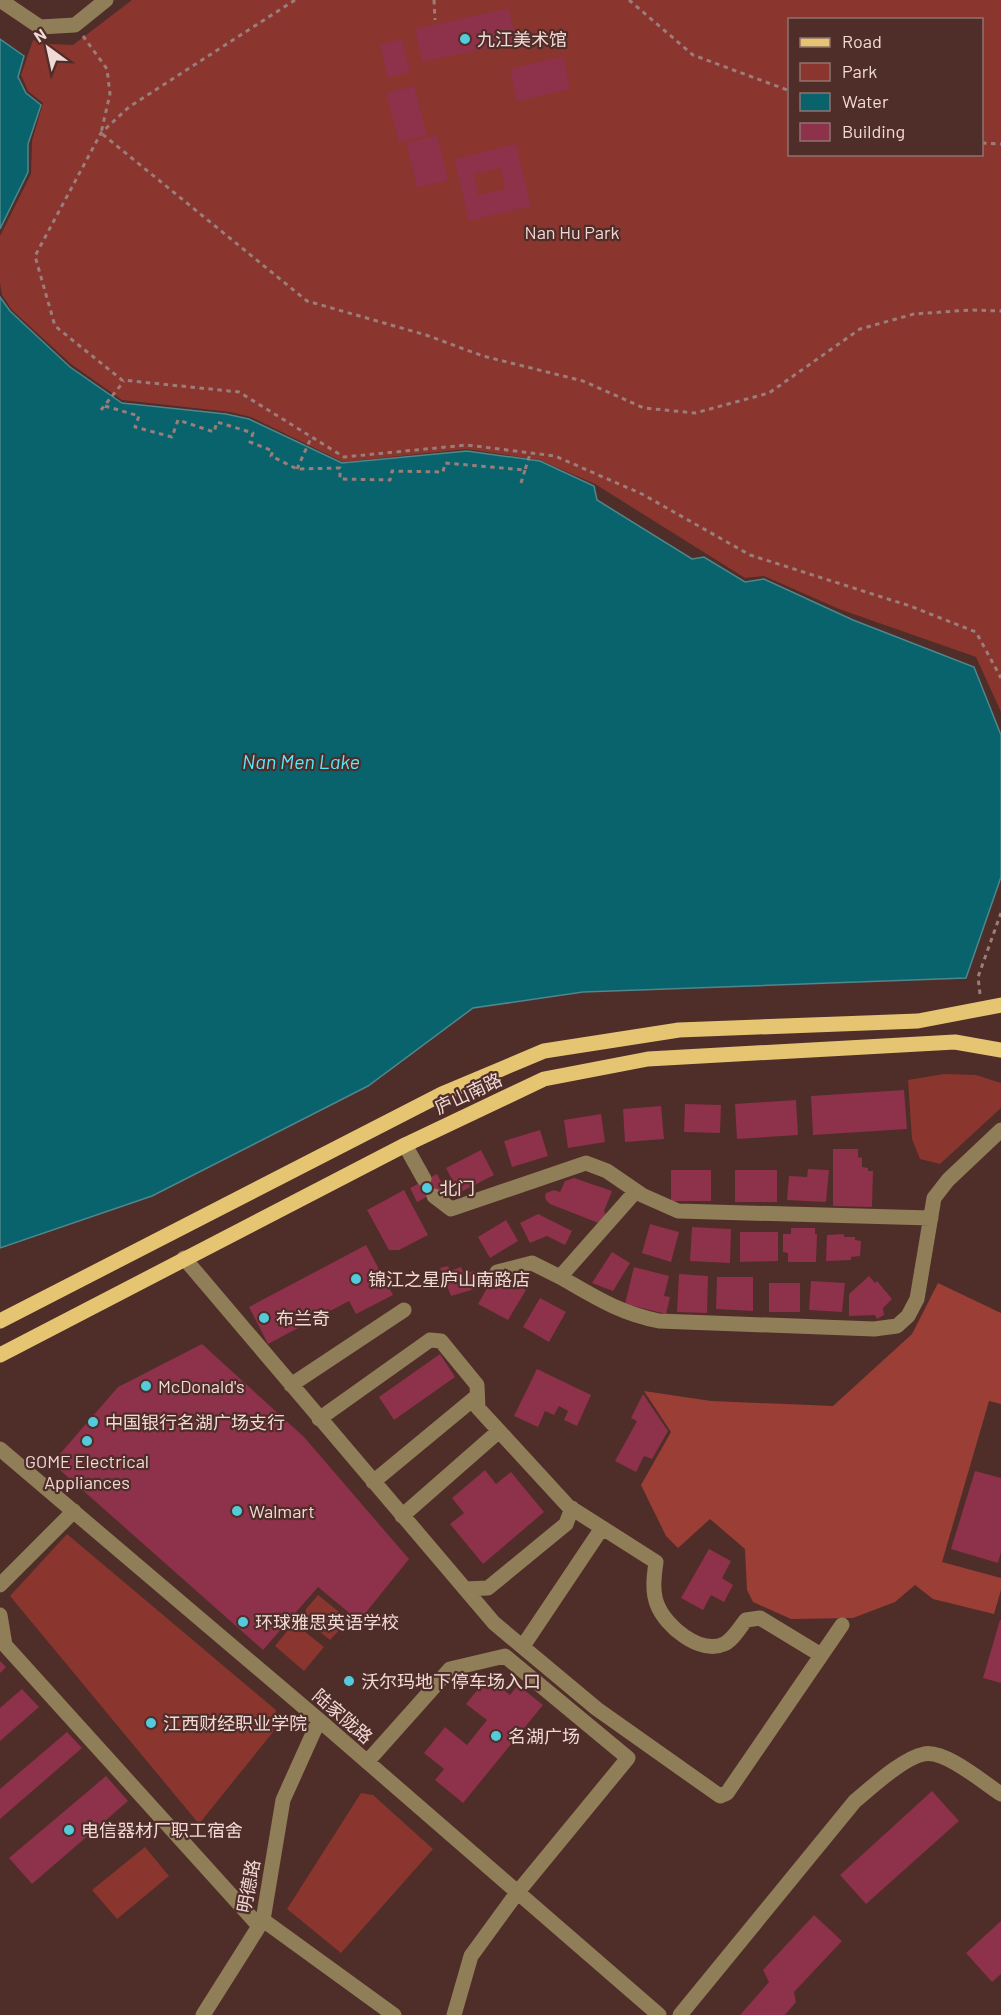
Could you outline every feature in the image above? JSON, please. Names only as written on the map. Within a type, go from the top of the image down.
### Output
[{"type":"main road","name":"庐山南路","points":[[0,1321],[442,1094],[544,1051],[679,1030],[918,1021],[1001,1005]]},
{"type":"main road","name":"庐山南路","points":[[0,1355],[405,1145],[544,1079],[648,1059],[955,1042],[1001,1050]]},
{"type":"street","points":[[0,0],[40,27],[75,25],[106,0]]},
{"type":"street","points":[[497,1272],[532,1263],[615,1308],[634,1316],[659,1321],[874,1329],[897,1326],[908,1316],[916,1299],[934,1198],[948,1180],[1001,1130]]},
{"type":"street","points":[[405,1145],[424,1179]]},
{"type":"street","points":[[434,1196],[451,1209],[586,1163],[607,1171],[636,1191],[678,1211],[931,1218]]},
{"type":"street","points":[[560,1277],[636,1191]]},
{"type":"street","points":[[184,1258],[494,1623],[597,1709],[720,1796],[728,1793],[842,1625]]},
{"type":"street","points":[[291,1385],[404,1310]]},
{"type":"street","points":[[320,1419],[430,1340],[441,1341],[477,1385],[478,1408],[568,1506],[656,1562],[654,1582],[657,1603],[666,1620],[678,1632],[692,1641],[711,1646],[722,1645],[746,1620],[760,1618],[821,1655]]},
{"type":"street","points":[[373,1482],[477,1395]]},
{"type":"street","points":[[402,1516],[499,1431]]},
{"type":"street","name":"陆家陇路","points":[[0,1449],[319,1720],[659,2015]]},
{"type":"street","points":[[465,1589],[488,1588],[566,1524],[573,1508]]},
{"type":"street","points":[[0,1585],[74,1511]]},
{"type":"street","points":[[522,1647],[602,1528]]},
{"type":"street","points":[[0,1615],[5,1645],[261,1923],[394,2015]]},
{"type":"street","points":[[367,1762],[450,1669],[505,1656],[628,1758],[517,1893],[471,1956],[454,2015]]},
{"type":"street","name":"明德路","points":[[203,2015],[261,1923],[283,1800],[319,1720]]},
{"type":"street","points":[[680,2015],[855,1801],[886,1776],[925,1754],[945,1757],[1001,1794]]},
{"type":"path","points":[[100,133],[129,106],[294,0]]},
{"type":"path","points":[[434,0],[435,20]]},
{"type":"path","points":[[629,0],[693,55],[788,91]]},
{"type":"path","points":[[75,25],[107,69],[110,94],[100,133],[36,256],[55,326],[124,380],[239,392],[344,457],[467,444],[530,456],[555,456],[642,494],[750,555],[910,606],[976,632],[1001,678]]},
{"type":"path","points":[[100,133],[307,301],[426,335],[483,356],[583,381],[644,408],[695,413],[769,393],[860,329],[914,314],[970,310],[1001,311]]},
{"type":"path","points":[[983,143],[1001,144]]},
{"type":"path","points":[[101,410],[124,380]]},
{"type":"path","points":[[105,406],[139,416],[135,427],[172,438],[178,420],[214,432],[217,422],[253,433],[250,442],[273,451],[272,456],[297,469],[340,468],[340,479],[390,480],[392,471],[443,472],[445,463],[525,470]]},
{"type":"path","points":[[297,469],[312,438]]},
{"type":"path","points":[[521,483],[530,456]]},
{"type":"path","points":[[982,1010],[978,977],[1001,913]]},
{"type":"green space","name":"Nan Hu Park","points":[[132,0],[1001,0],[1001,712],[976,657],[839,609],[764,576],[745,578],[595,484],[540,460],[467,449],[343,462],[251,417],[230,412],[122,400],[71,364],[12,310],[2,295],[0,236],[31,174],[32,141],[43,103],[28,91],[21,75],[33,40],[50,44],[73,45]]},
{"type":"green space","points":[[944,1074],[976,1075],[1001,1083],[1001,1108],[940,1164],[920,1159],[912,1139],[908,1080]]},
{"type":"green space","points":[[67,1534],[276,1710],[273,1732],[199,1824],[10,1596]]},
{"type":"green space","points":[[318,1595],[349,1620],[330,1640],[305,1620],[306,1609]]},
{"type":"green space","points":[[299,1627],[324,1647],[304,1671],[275,1646],[289,1629]]},
{"type":"green space","points":[[361,1793],[373,1795],[433,1849],[341,1953],[287,1909]]},
{"type":"green space","points":[[145,1847],[169,1876],[117,1919],[92,1890]]},
{"type":"shaded area","points":[[938,1283],[1001,1313],[1001,1404],[989,1401],[942,1562],[1001,1578],[1001,1590],[994,1614],[933,1599],[915,1585],[895,1602],[853,1618],[791,1619],[753,1602],[747,1590],[745,1549],[710,1519],[678,1548],[666,1536],[641,1485],[671,1432],[644,1391],[711,1401],[833,1406],[912,1334]]},
{"type":"water","points":[[0,39],[24,56],[18,77],[26,93],[41,105],[28,144],[28,172],[0,229]]},
{"type":"water","name":"Nan Men Lake","points":[[0,297],[10,311],[70,367],[122,403],[226,414],[249,419],[342,463],[467,451],[540,461],[594,486],[597,500],[692,559],[704,557],[745,582],[764,579],[853,620],[974,667],[1001,735],[1001,877],[966,978],[583,992],[473,1008],[368,1086],[152,1196],[0,1248]]},
{"type":"building","points":[[509,8],[516,42],[422,62],[415,29]]},
{"type":"building","points":[[402,39],[410,72],[388,78],[380,45]]},
{"type":"building","points":[[563,56],[570,89],[517,101],[510,69]]},
{"type":"building","points":[[414,86],[427,135],[399,142],[386,93]]},
{"type":"building","points":[[437,135],[448,180],[417,188],[406,143]]},
{"type":"building","points":[[516,144],[531,206],[469,221],[454,159]],"holes":[[[501,168],[505,189],[478,195],[474,174]]]},
{"type":"building","points":[[904,1090],[907,1129],[813,1135],[811,1096]]},
{"type":"building","points":[[796,1100],[798,1135],[737,1139],[735,1104]]},
{"type":"building","points":[[685,1104],[721,1105],[720,1133],[684,1132]]},
{"type":"building","points":[[661,1106],[664,1139],[625,1142],[623,1109]]},
{"type":"building","points":[[601,1114],[605,1142],[568,1148],[564,1120]]},
{"type":"building","points":[[540,1130],[548,1156],[512,1167],[504,1141]]},
{"type":"building","points":[[833,1149],[858,1149],[858,1157],[862,1158],[862,1167],[873,1171],[872,1207],[833,1206]]},
{"type":"building","points":[[481,1150],[494,1175],[459,1193],[446,1168]]},
{"type":"building","points":[[808,1169],[829,1170],[826,1202],[787,1200],[789,1176],[807,1177]]},
{"type":"building","points":[[671,1170],[711,1170],[711,1201],[671,1201]]},
{"type":"building","points":[[735,1170],[777,1170],[777,1202],[735,1202]]},
{"type":"building","name":"北门","points":[[437,1174],[444,1188],[417,1202],[410,1188]]},
{"type":"building","points":[[574,1178],[612,1191],[604,1211],[607,1218],[601,1224],[550,1204],[546,1200],[546,1193],[554,1190],[560,1192],[565,1181]]},
{"type":"building","points":[[404,1190],[428,1235],[399,1250],[389,1250],[367,1210]]},
{"type":"building","points":[[538,1214],[572,1231],[565,1245],[547,1236],[530,1243],[520,1223]]},
{"type":"building","points":[[506,1220],[518,1241],[490,1258],[478,1237]]},
{"type":"building","points":[[650,1224],[679,1232],[671,1262],[642,1253]]},
{"type":"building","points":[[692,1227],[731,1229],[730,1263],[690,1261]]},
{"type":"building","points":[[791,1228],[815,1228],[815,1234],[817,1234],[816,1262],[788,1262],[788,1253],[783,1252],[783,1234],[791,1234]]},
{"type":"building","points":[[740,1232],[778,1232],[778,1261],[740,1262]]},
{"type":"building","points":[[844,1234],[844,1237],[855,1237],[855,1240],[861,1241],[860,1256],[851,1257],[851,1260],[826,1261],[827,1235]]},
{"type":"building","points":[[366,1245],[393,1295],[356,1314],[349,1301],[268,1344],[249,1307]]},
{"type":"building","points":[[612,1252],[630,1263],[613,1291],[592,1283]]},
{"type":"building","points":[[448,1266],[450,1271],[461,1267],[464,1274],[473,1271],[478,1288],[451,1296],[440,1268]]},
{"type":"building","points":[[634,1267],[669,1276],[664,1296],[670,1297],[666,1314],[625,1304]]},
{"type":"building","points":[[679,1274],[708,1276],[707,1313],[677,1312]]},
{"type":"building","points":[[869,1276],[875,1283],[877,1281],[892,1299],[883,1308],[884,1315],[877,1319],[875,1315],[849,1316],[849,1294]]},
{"type":"building","points":[[717,1277],[753,1277],[753,1311],[716,1309]]},
{"type":"building","points":[[811,1281],[845,1283],[842,1312],[809,1310]]},
{"type":"building","points":[[508,1282],[516,1283],[526,1290],[508,1320],[478,1304],[489,1286]]},
{"type":"building","points":[[769,1283],[800,1283],[800,1312],[769,1312]]},
{"type":"building","points":[[540,1298],[566,1312],[549,1342],[523,1327]]},
{"type":"building","name":"Walmart","points":[[202,1344],[304,1437],[409,1559],[359,1621],[318,1587],[263,1650],[52,1463],[118,1387]]},
{"type":"building","points":[[440,1354],[455,1377],[394,1420],[379,1397]]},
{"type":"building","points":[[537,1369],[591,1395],[577,1426],[564,1420],[568,1411],[559,1406],[554,1415],[545,1411],[538,1427],[514,1416]]},
{"type":"building","points":[[643,1394],[668,1431],[652,1459],[644,1456],[636,1472],[615,1461],[637,1421],[631,1418]]},
{"type":"building","points":[[485,1470],[496,1484],[511,1472],[544,1512],[483,1564],[450,1524],[464,1513],[452,1498]]},
{"type":"building","points":[[975,1471],[1001,1478],[1001,1552],[998,1563],[951,1549]]},
{"type":"building","points":[[709,1549],[731,1561],[722,1578],[733,1585],[724,1602],[711,1595],[703,1610],[681,1598]]},
{"type":"building","points":[[1001,1620],[1001,1683],[983,1678]]},
{"type":"building","points":[[0,1661],[6,1667],[0,1673]]},
{"type":"building","name":"名湖广场","points":[[488,1677],[510,1695],[518,1685],[543,1705],[463,1803],[435,1780],[444,1769],[424,1753],[445,1727],[467,1745],[487,1720],[466,1704]]},
{"type":"building","points":[[22,1689],[39,1707],[0,1741],[0,1708]]},
{"type":"building","name":"电信器材厂职工宿舍","points":[[67,1732],[82,1748],[0,1819],[0,1789]]},
{"type":"building","name":"电信器材厂职工宿舍","points":[[106,1776],[128,1801],[32,1884],[9,1858]]},
{"type":"building","points":[[932,1791],[959,1821],[866,1904],[840,1875]]},
{"type":"building","points":[[814,1915],[842,1941],[794,1992],[796,2002],[785,2015],[740,2015],[769,1982],[763,1970]]},
{"type":"building","points":[[1001,1921],[1001,1974],[992,1982],[966,1953]]},
{"type":"place","name":"九江美术馆","points":[[465,39]]},
{"type":"place","name":"北门","points":[[427,1188]]},
{"type":"place","name":"锦江之星庐山南路店","points":[[356,1279]]},
{"type":"place","name":"布兰奇","points":[[264,1318]]},
{"type":"place","name":"McDonald's","points":[[146,1386]]},
{"type":"place","name":"中国银行名湖广场支行","points":[[93,1422]]},
{"type":"place","name":"GOME Electrical Appliances","points":[[87,1441]]},
{"type":"place","name":"Walmart","points":[[237,1511]]},
{"type":"place","name":"环球雅思英语学校","points":[[243,1622]]},
{"type":"place","name":"沃尔玛地下停车场入口","points":[[349,1681]]},
{"type":"place","name":"江西财经职业学院","points":[[151,1723]]},
{"type":"place","name":"名湖广场","points":[[496,1736]]},
{"type":"place","name":"电信器材厂职工宿舍","points":[[69,1830]]}]
